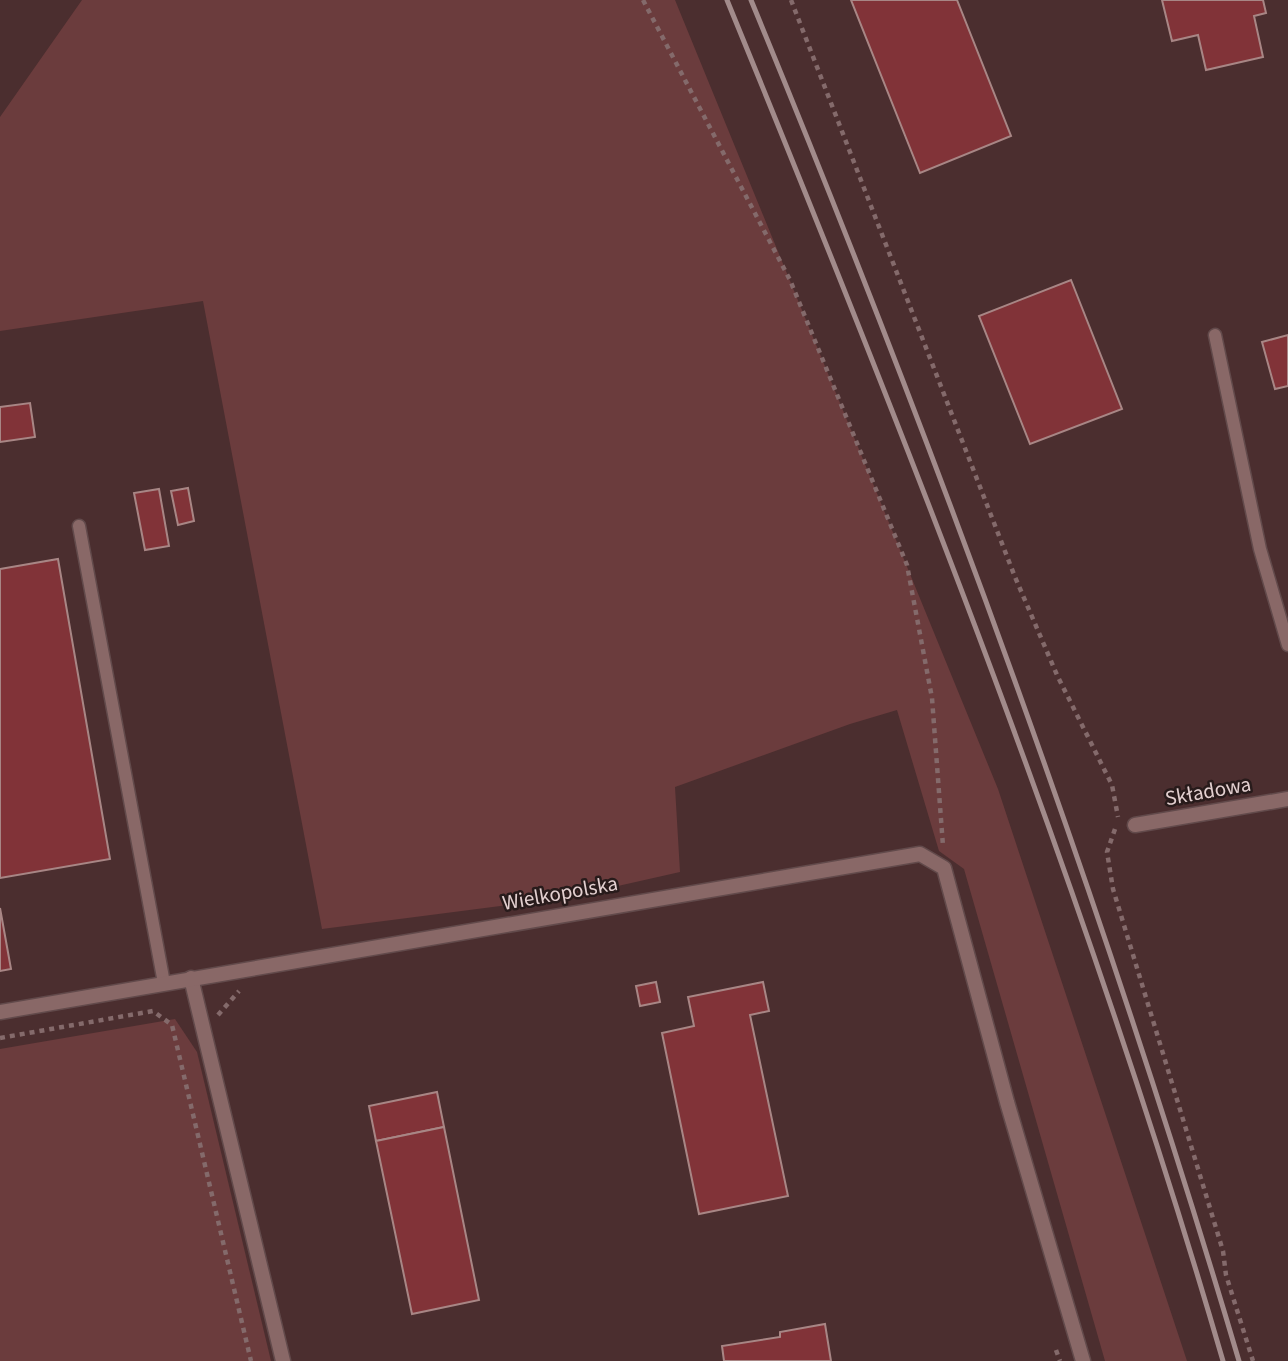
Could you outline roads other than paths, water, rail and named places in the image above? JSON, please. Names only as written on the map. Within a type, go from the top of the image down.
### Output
[{"type":"street","name":"Składowa","points":[[1135,825],[1288,799]]},
{"type":"street","name":"Wielkopolska","points":[[0,1012],[920,854],[940,865],[1083,1361]]},
{"type":"street","points":[[191,978],[283,1361]]},
{"type":"lane","points":[[1215,335],[1260,549],[1288,645]]},
{"type":"lane","points":[[79,526],[164,983]]},
{"type":"railway","points":[[727,0],[929,505],[1055,844],[1114,1015],[1223,1361]]},
{"type":"railway","points":[[751,0],[886,336],[1013,674],[1131,1016],[1239,1361]]}]
